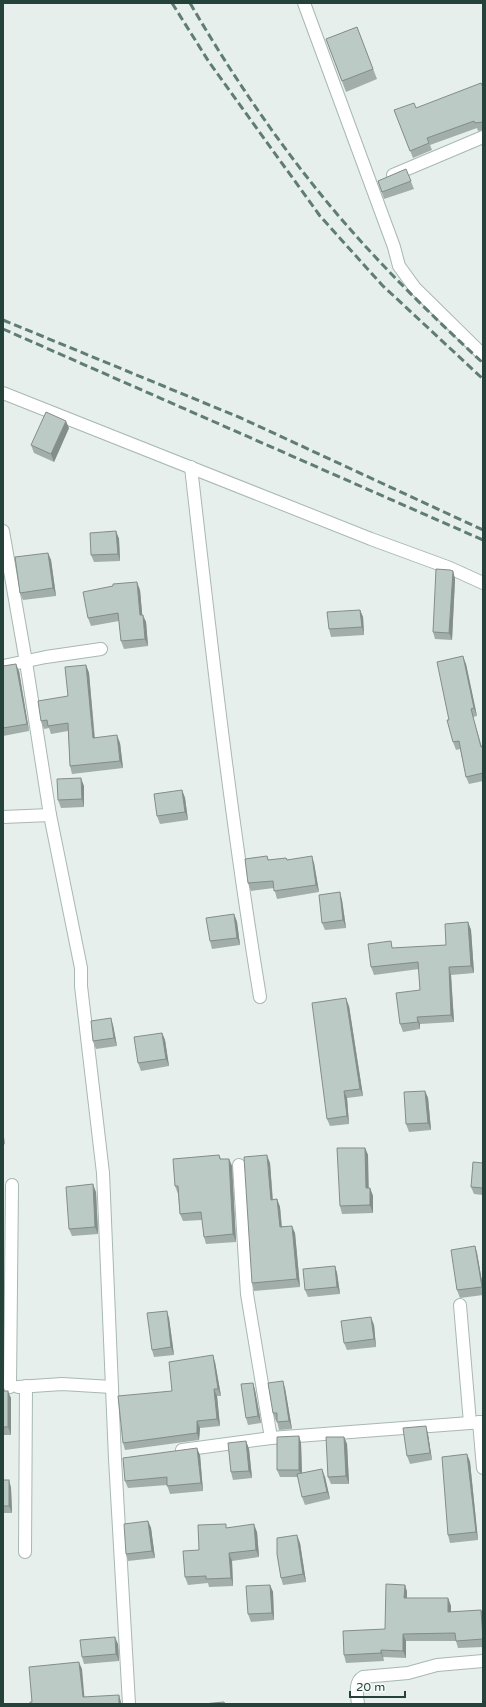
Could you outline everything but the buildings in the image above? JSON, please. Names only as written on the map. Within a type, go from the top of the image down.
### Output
[{"type":"street","points":[[304,3],[394,247],[399,266],[414,288],[483,355]]},
{"type":"street","points":[[371,184],[483,137]]},
{"type":"street","points":[[3,393],[370,539],[450,568],[483,582]]},
{"type":"street","points":[[191,467],[219,716],[245,910],[260,997]]},
{"type":"street","points":[[3,531],[26,662],[50,815],[81,968],[81,986],[103,1173],[112,1387],[119,1458],[129,1704]]},
{"type":"street","points":[[3,666],[46,657],[101,649]]},
{"type":"street","points":[[3,817],[50,815]]},
{"type":"street","points":[[239,1165],[247,1294],[271,1438]]},
{"type":"street","points":[[12,1185],[7,1387],[62,1384],[112,1387]]},
{"type":"street","points":[[460,1305],[483,1468]]},
{"type":"street","points":[[25,1552],[26,1386]]},
{"type":"street","points":[[170,1452],[271,1438],[477,1422]]},
{"type":"street","points":[[358,1704],[357,1684],[363,1677],[414,1672],[437,1665],[483,1661]]},
{"type":"railway","points":[[172,3],[209,62],[320,216],[382,285],[483,379]]},
{"type":"railway","points":[[190,3],[223,58],[259,112],[297,164],[337,214],[354,234],[426,309],[483,363]]},
{"type":"railway","points":[[3,320],[241,418],[483,530]]},
{"type":"railway","points":[[3,329],[483,540]]}]
